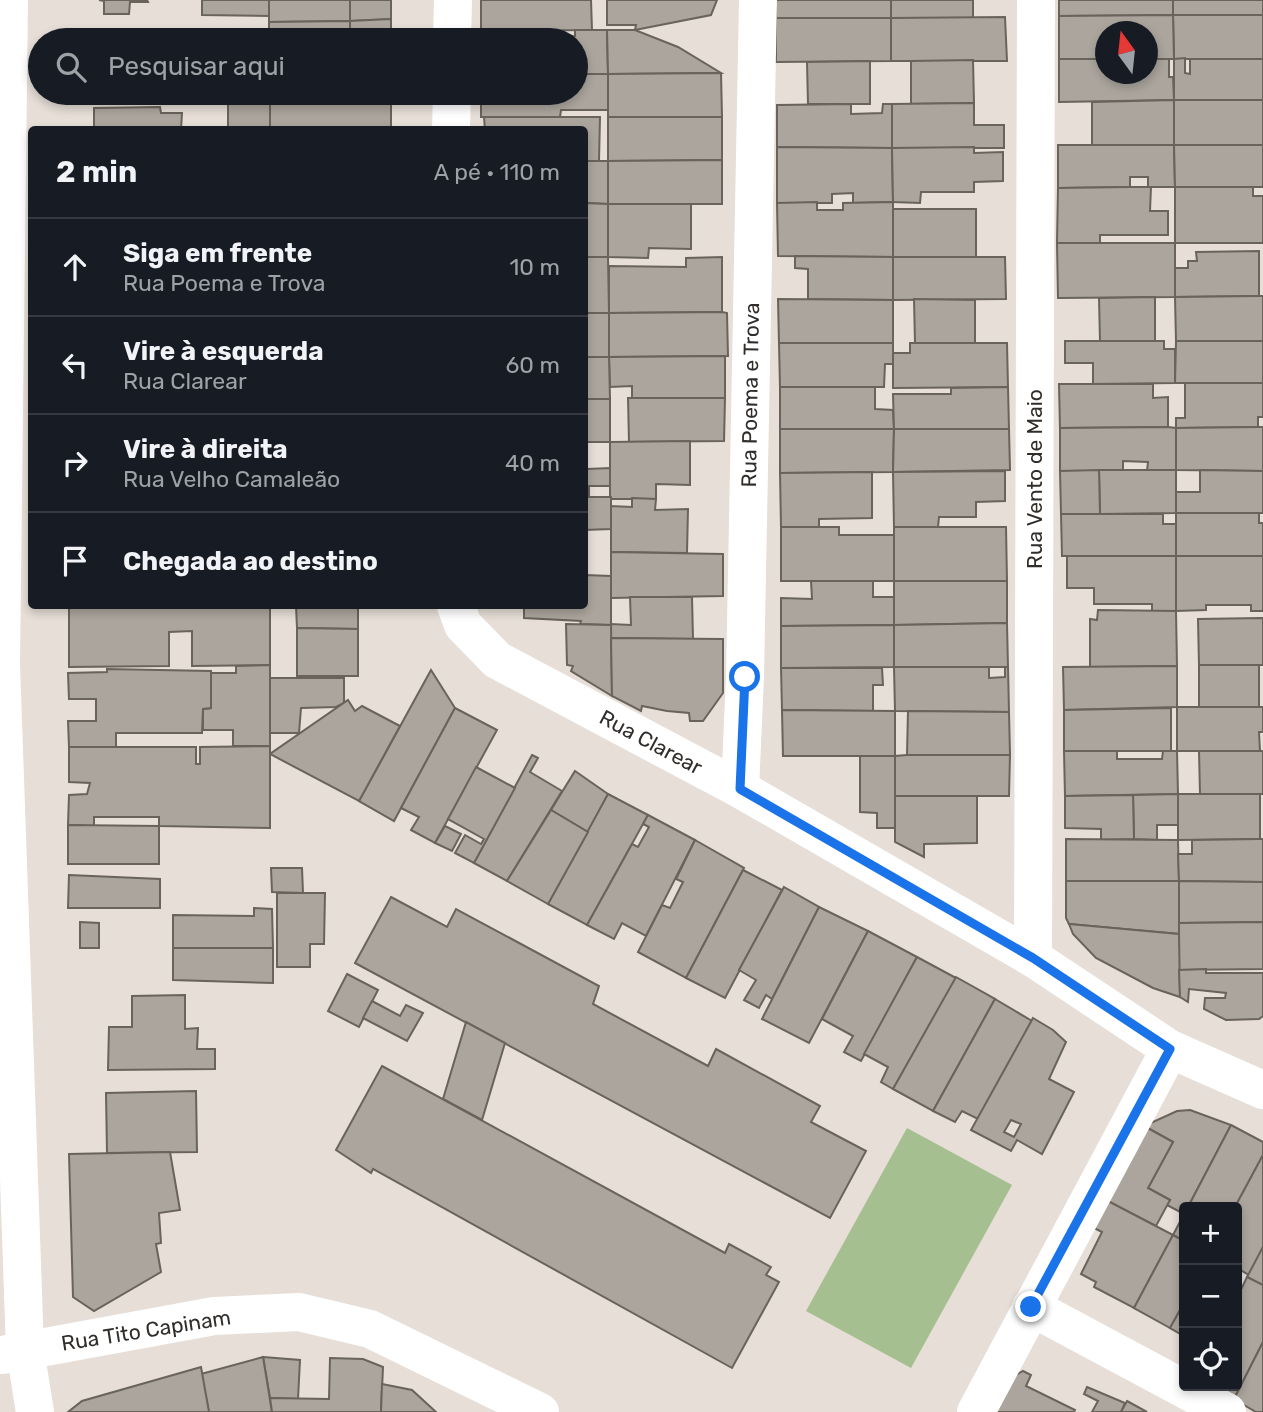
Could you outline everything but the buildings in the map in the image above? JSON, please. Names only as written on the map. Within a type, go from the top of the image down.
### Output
[{"type":"street","points":[[9,0],[1,663],[13,1352],[35,1412]]},
{"type":"street","points":[[452,28],[453,0]]},
{"type":"street","name":"Rua Poema e Trova","points":[[740,789],[745,677],[758,0]]},
{"type":"street","name":"Rua Vento de Maio","points":[[1033,958],[1036,0]]},
{"type":"street","points":[[451,126],[452,105]]},
{"type":"street","name":"Rua Clarear","points":[[457,609],[463,625],[498,660],[740,789],[1033,958],[1170,1049],[1263,1090]]},
{"type":"street","points":[[976,1412],[1170,1049]]},
{"type":"street","points":[[1031,1307],[1227,1412]]},
{"type":"street","name":"Rua Tito Capinam","points":[[13,1352],[214,1315],[299,1312],[370,1329],[540,1412]]},
{"type":"green space","points":[[907,1128],[1012,1185],[911,1368],[806,1311]]},
{"type":"route","points":[[745,677],[740,789],[1033,958],[1170,1049],[1031,1307]]}]
